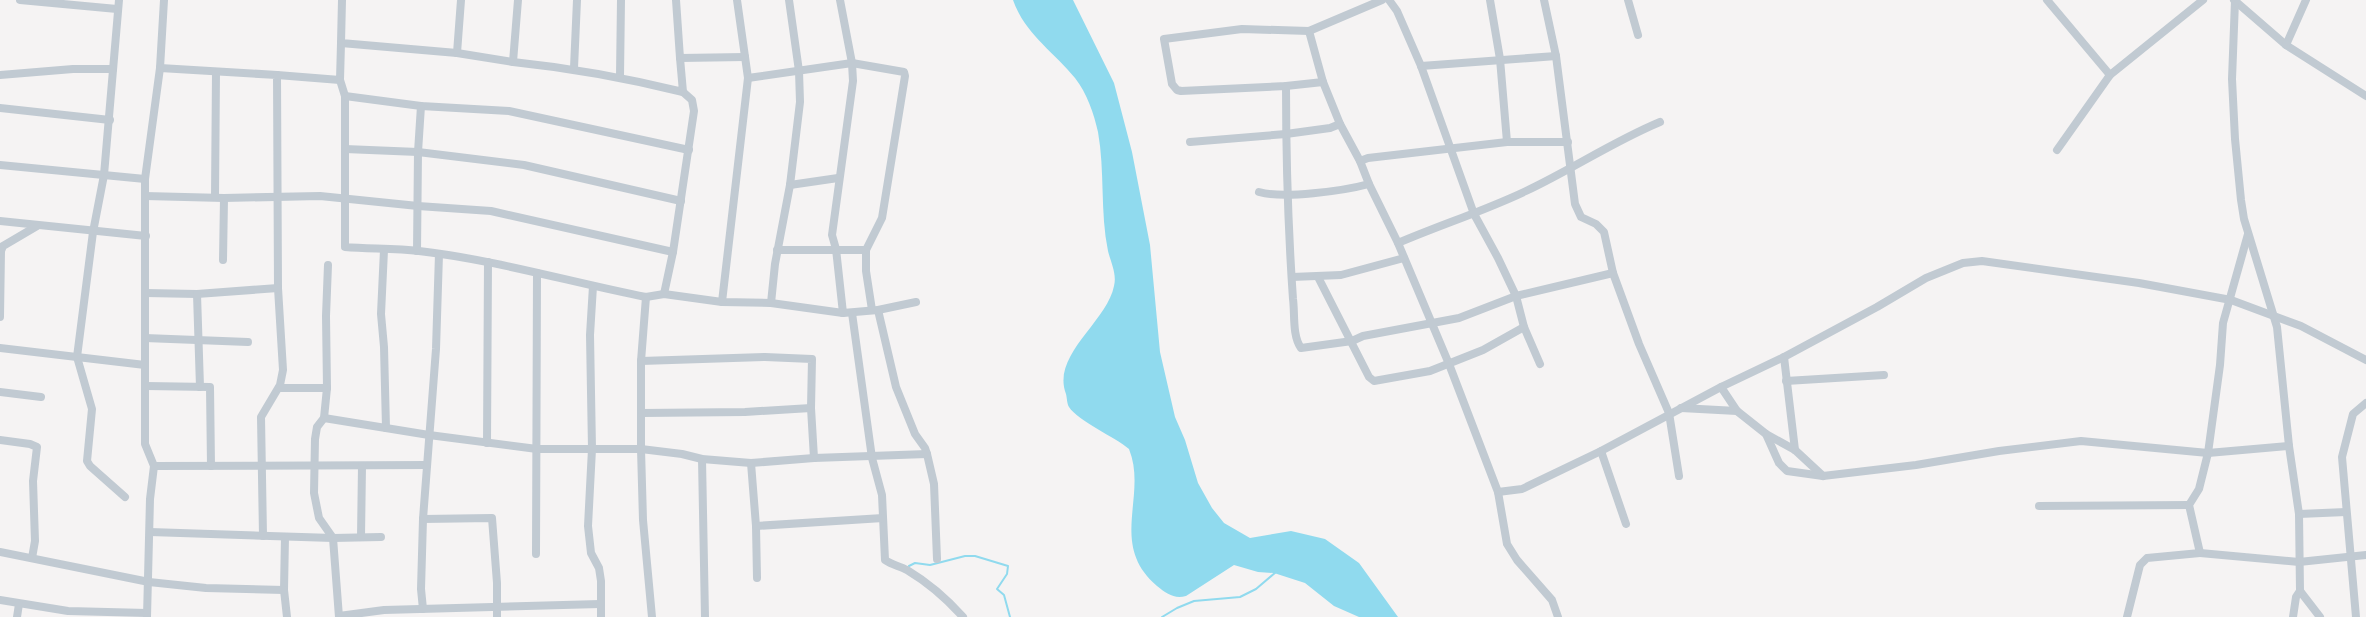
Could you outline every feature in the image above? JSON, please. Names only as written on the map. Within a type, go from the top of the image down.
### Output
[{"type":"street","points":[[20,0],[118,4],[104,176],[93,232],[77,357],[92,409],[87,461],[125,497]]},
{"type":"street","points":[[0,600],[68,611],[147,615],[150,499],[154,466],[145,444],[145,179],[160,68],[164,0]]},
{"type":"street","points":[[342,0],[340,81],[345,96],[345,247],[417,251],[488,262],[646,297],[664,294],[722,302],[771,303],[848,313],[916,302]]},
{"type":"street","points":[[457,53],[461,0]]},
{"type":"street","points":[[513,62],[518,0]]},
{"type":"street","points":[[574,68],[578,0]]},
{"type":"street","points":[[620,76],[621,0]]},
{"type":"street","points":[[676,0],[683,92]]},
{"type":"street","points":[[722,302],[748,78],[737,0]]},
{"type":"street","points":[[771,303],[777,250],[790,185],[800,102],[799,71],[789,0]]},
{"type":"street","points":[[840,0],[852,63],[853,81],[832,235],[848,313],[872,458],[882,495],[885,560],[907,570],[927,584],[963,617]]},
{"type":"street","points":[[1323,82],[1286,86],[1177,90],[1172,84],[1164,39],[1242,29],[1309,31],[1382,0]]},
{"type":"street","points":[[1389,0],[1397,11],[1421,66],[1474,214],[1516,296],[1524,327],[1540,364]]},
{"type":"street","points":[[1490,0],[1500,59],[1507,142]]},
{"type":"street","points":[[1544,0],[1556,56],[1568,142],[1569,168],[1578,212],[1581,217],[1596,224],[1604,232],[1613,273],[1639,344],[1670,413],[1679,476]]},
{"type":"street","points":[[1628,0],[1638,35]]},
{"type":"street","points":[[2047,0],[2110,75]]},
{"type":"street","points":[[2057,150],[2110,75],[2203,0]]},
{"type":"street","points":[[2235,0],[2286,45],[2366,96]]},
{"type":"street","points":[[2235,0],[2232,79],[2241,200],[2248,233],[2277,327],[2289,446],[2299,514],[2300,591],[2320,617]]},
{"type":"street","points":[[2286,45],[2306,0]]},
{"type":"street","points":[[1309,31],[1323,82],[1340,124],[1398,243],[1449,364],[1498,492],[1507,544],[1517,560],[1552,600],[1558,617]]},
{"type":"street","points":[[341,43],[457,53],[513,62],[574,68],[620,76],[683,92],[692,100],[694,111],[673,252],[664,294]]},
{"type":"street","points":[[1421,66],[1556,56]]},
{"type":"street","points":[[680,58],[745,57]]},
{"type":"street","points":[[748,78],[852,63],[904,72],[882,218],[867,250],[866,271],[896,387],[915,434],[927,454],[934,484],[937,559]]},
{"type":"street","points":[[160,68],[340,81]]},
{"type":"street","points":[[0,75],[73,69],[113,69]]},
{"type":"street","points":[[216,72],[223,261]]},
{"type":"street","points":[[263,536],[260,466],[261,417],[279,388],[283,369],[278,288],[277,75]]},
{"type":"street","points":[[1286,86],[1292,278],[1301,348],[1352,341],[1363,336],[1431,325],[1459,318],[1516,296],[1613,273]]},
{"type":"street","points":[[345,96],[421,106],[509,111],[689,150]]},
{"type":"street","points":[[417,251],[421,106]]},
{"type":"street","points":[[0,108],[110,120]]},
{"type":"street","points":[[1398,243],[1474,214],[1528,190],[1638,131],[1660,122]]},
{"type":"street","points":[[1190,142],[1286,134],[1330,128],[1340,124]]},
{"type":"street","points":[[1360,161],[1368,158],[1507,142],[1568,142]]},
{"type":"street","points":[[345,148],[418,152],[524,165],[681,201]]},
{"type":"street","points":[[0,165],[145,179]]},
{"type":"street","points":[[790,185],[838,178]]},
{"type":"street","points":[[1259,192],[1288,194],[1347,190],[1369,184]]},
{"type":"street","points":[[145,196],[277,195],[345,198],[492,211],[673,252]]},
{"type":"street","points":[[0,221],[146,236]]},
{"type":"street","points":[[0,317],[3,246],[38,226]]},
{"type":"street","points":[[2200,553],[2189,505],[2199,489],[2208,453],[2220,365],[2223,323],[2248,233]]},
{"type":"street","points":[[384,250],[381,314],[386,428]]},
{"type":"street","points":[[777,250],[867,250]]},
{"type":"street","points":[[417,611],[421,589],[423,519],[436,349],[439,254]]},
{"type":"street","points":[[1292,278],[1341,275],[1404,258]]},
{"type":"street","points":[[1498,492],[1522,489],[1601,451],[1670,413],[1877,308],[1926,278],[1963,263],[1982,261],[2139,283],[2231,300],[2301,326],[2366,360]]},
{"type":"street","points":[[487,443],[488,262]]},
{"type":"street","points":[[328,266],[327,388],[324,418],[317,427],[314,466],[317,511],[324,527],[333,538],[339,617],[384,610],[417,611],[600,604]]},
{"type":"street","points":[[536,554],[537,273]]},
{"type":"street","points":[[1318,277],[1369,377],[1374,381],[1413,375],[1449,364],[1483,350],[1524,327]]},
{"type":"street","points":[[593,286],[590,335],[592,449],[588,526],[591,554],[599,568],[601,581],[601,617]]},
{"type":"street","points":[[146,293],[197,294],[278,288]]},
{"type":"street","points":[[197,294],[200,387]]},
{"type":"street","points":[[646,297],[641,361],[641,449],[643,520],[652,617]]},
{"type":"street","points":[[145,338],[248,342]]},
{"type":"street","points":[[0,348],[145,365]]},
{"type":"street","points":[[641,361],[765,357],[812,359],[811,408],[814,458]]},
{"type":"street","points":[[1784,357],[1795,450]]},
{"type":"street","points":[[1786,381],[1884,375]]},
{"type":"street","points":[[146,386],[210,387],[211,466]]},
{"type":"street","points":[[1721,387],[1737,411],[1766,434],[1795,450],[1823,476]]},
{"type":"street","points":[[279,388],[327,388]]},
{"type":"street","points":[[0,392],[41,397]]},
{"type":"street","points":[[2356,617],[2342,458],[2352,414],[2366,403]]},
{"type":"street","points":[[642,412],[745,412],[811,408]]},
{"type":"street","points":[[1680,408],[1737,411]]},
{"type":"street","points":[[324,418],[537,449],[641,449],[702,459],[751,463],[927,454]]},
{"type":"street","points":[[1766,434],[1779,463],[1787,471],[1823,476],[2081,441],[2208,453],[2289,446]]},
{"type":"street","points":[[0,440],[37,447],[33,481],[35,541],[32,558]]},
{"type":"street","points":[[1601,451],[1626,524]]},
{"type":"street","points":[[702,459],[705,617]]},
{"type":"street","points":[[751,463],[757,578]]},
{"type":"street","points":[[154,466],[427,465]]},
{"type":"street","points":[[361,537],[362,466]]},
{"type":"street","points":[[2039,506],[2189,505]]},
{"type":"street","points":[[2299,514],[2346,512]]},
{"type":"street","points":[[423,519],[492,518],[497,583],[496,617]]},
{"type":"street","points":[[756,526],[882,518]]},
{"type":"street","points":[[150,532],[285,537],[381,537]]},
{"type":"street","points":[[285,537],[287,617]]},
{"type":"street","points":[[0,552],[149,582],[206,588],[285,590]]},
{"type":"street","points":[[2127,617],[2140,565],[2147,558],[2200,553],[2299,562],[2366,555]]},
{"type":"street","points":[[2293,617],[2296,597],[2300,591]]},
{"type":"street","points":[[17,617],[19,604]]},
{"type":"water","points":[[1013,0],[1073,0],[1114,83],[1132,152],[1150,245],[1160,352],[1175,417],[1185,440],[1198,483],[1212,508],[1224,523],[1250,538],[1291,531],[1325,539],[1359,563],[1398,617],[1359,617],[1334,606],[1305,583],[1274,573],[1258,572],[1234,565],[1182,597],[1164,591],[1143,570],[1135,553],[1132,537],[1134,467],[1129,449],[1088,423],[1069,407],[1063,380],[1066,366],[1073,352],[1101,313],[1115,282],[1106,236],[1098,132],[1090,104],[1083,90],[1067,68],[1032,33]]},
{"type":"waterway","points":[[909,566],[915,563],[930,565],[965,556],[975,556],[1008,566],[1007,574],[997,589],[1004,595],[1010,617]]},
{"type":"waterway","points":[[1162,617],[1194,601],[1240,597],[1256,589],[1276,572]]}]
